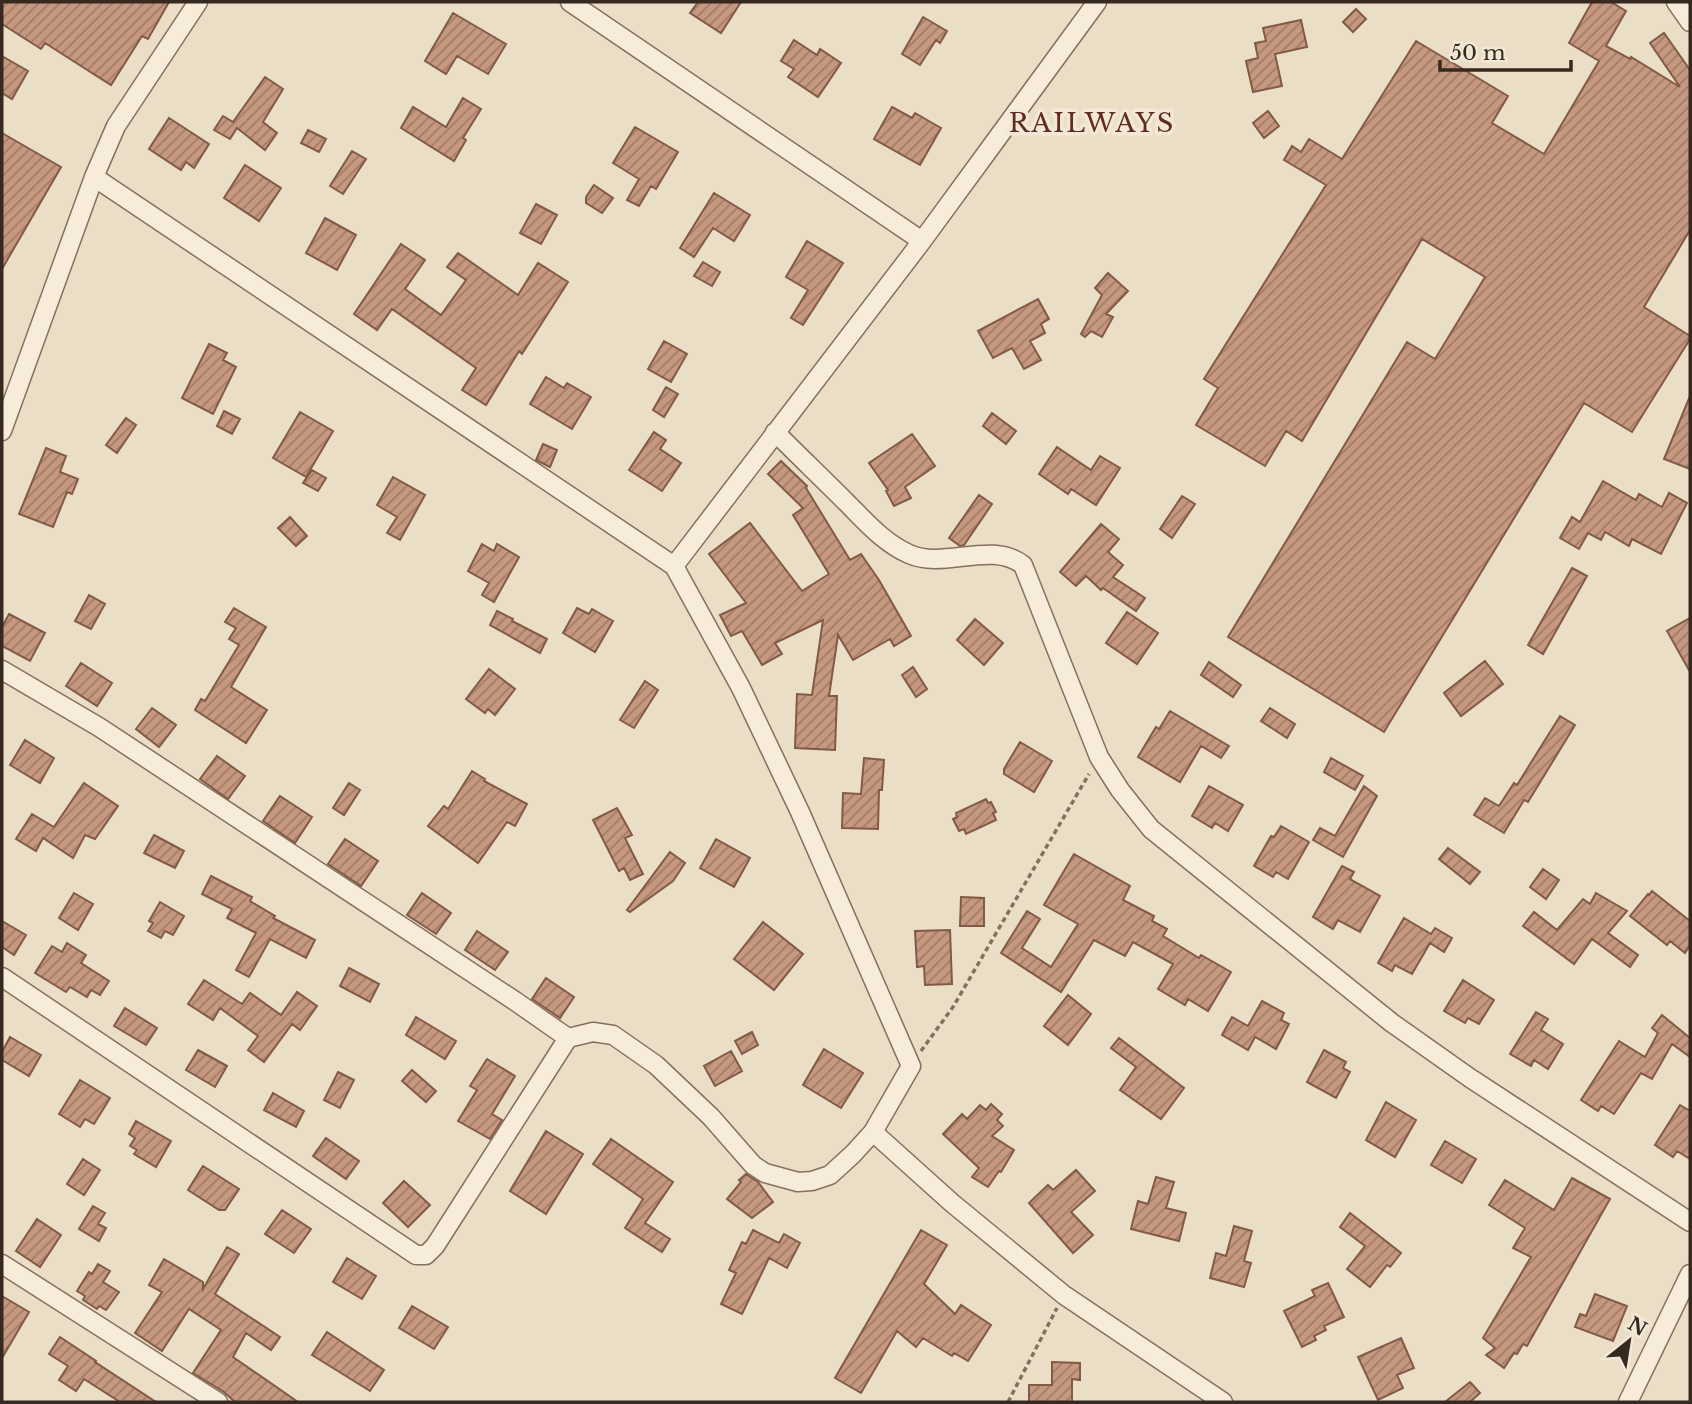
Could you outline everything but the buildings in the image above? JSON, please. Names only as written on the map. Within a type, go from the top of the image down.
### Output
[{"type":"street","points":[[2,431],[94,177],[116,126],[198,2]]},
{"type":"street","points":[[570,2],[922,241]]},
{"type":"street","points":[[674,566],[922,241],[1097,2]]},
{"type":"street","points":[[1676,2],[1690,22]]},
{"type":"street","points":[[2,977],[416,1255],[426,1255],[435,1246],[568,1038],[593,1032],[613,1035],[664,1073],[711,1117],[753,1165],[781,1179],[799,1182],[830,1175],[873,1132],[911,1066],[800,812],[741,688],[674,566],[94,177]]},
{"type":"street","points":[[775,432],[884,539],[910,555],[936,559],[1002,555],[1023,565],[1099,757],[1120,790],[1151,829],[1392,1023],[1470,1078],[1690,1222]]},
{"type":"street","points":[[2,670],[99,727],[568,1038]]},
{"type":"street","points":[[873,1132],[952,1203],[1064,1295],[1223,1402]]},
{"type":"street","points":[[2,1264],[218,1402]]},
{"type":"street","points":[[1628,1402],[1690,1274]]},
{"type":"path","points":[[911,1066],[953,1007],[1099,757]]},
{"type":"path","points":[[1008,1402],[1064,1295]]},
{"type":"district","name":"RAILWAYS","points":[[1092,123]]}]
